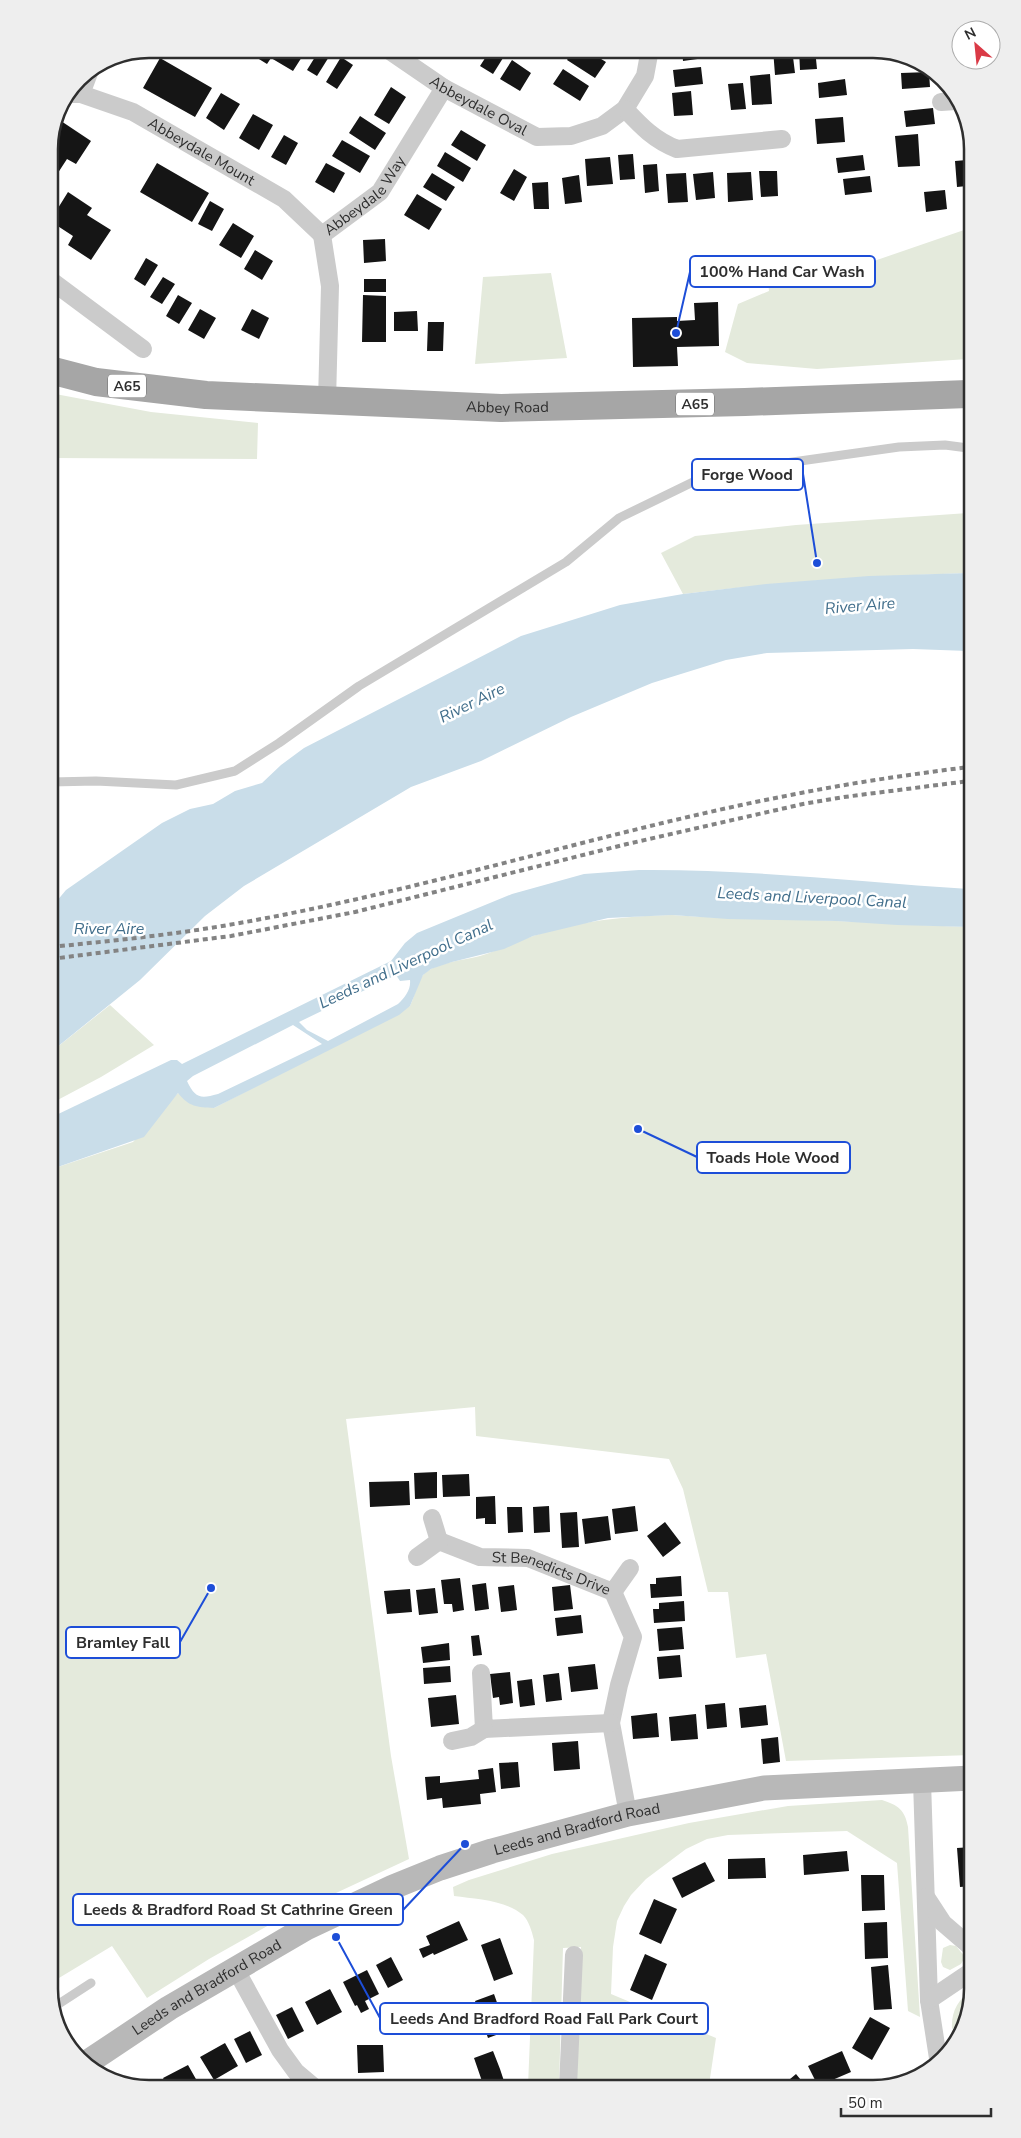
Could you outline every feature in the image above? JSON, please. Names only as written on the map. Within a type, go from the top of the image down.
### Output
[{"type":"main road","name":"Abbey Road","points":[[58,372],[96,382],[228,396],[501,408],[964,394]]},
{"type":"main road","name":"Leeds and Bradford Road","points":[[91,2060],[169,2008],[306,1928],[393,1887],[440,1868],[502,1848],[628,1814],[764,1788],[964,1778]]},
{"type":"street","name":"Abbeydale Oval","points":[[400,58],[444,88],[537,136],[571,136],[602,126],[625,109],[644,76],[648,58]]},
{"type":"street","name":"Abbeydale Way","points":[[327,401],[330,286],[322,235],[380,192],[444,88]]},
{"type":"street","name":"Abbeydale Mount","points":[[75,94],[133,112],[284,199],[322,235]]},
{"type":"street","points":[[625,109],[648,134],[664,144],[677,149],[782,139]]},
{"type":"street","points":[[58,286],[143,349]]},
{"type":"street","points":[[417,1557],[439,1541],[432,1518]]},
{"type":"street","name":"St Benedicts Drive","points":[[439,1541],[480,1557],[528,1558],[613,1592],[633,1638],[611,1723],[628,1814]]},
{"type":"street","points":[[613,1592],[630,1568]]},
{"type":"street","points":[[482,1673],[484,1729]]},
{"type":"street","points":[[452,1741],[471,1737],[484,1729],[611,1723]]},
{"type":"street","points":[[922,1781],[929,2000],[937,2054]]},
{"type":"street","points":[[926,1897],[944,1924],[964,1941]]},
{"type":"street","points":[[568,2080],[574,1955]]},
{"type":"street","points":[[235,1968],[280,2050],[296,2072],[306,2080]]},
{"type":"street","points":[[929,2000],[964,1976]]},
{"type":"lane","points":[[58,782],[96,781],[176,785],[234,770],[278,743],[359,686],[566,562],[619,518],[693,482],[729,471],[899,448],[945,445],[964,447]]},
{"type":"lane","points":[[58,2004],[91,1982]]},
{"type":"shaded area","points":[[964,230],[964,359],[817,369],[747,363],[725,352],[738,304],[769,291],[767,271],[874,261]]},
{"type":"shaded area","points":[[551,273],[567,358],[475,364],[483,277]]},
{"type":"shaded area","points":[[58,395],[151,412],[258,423],[257,459],[58,458]]},
{"type":"shaded area","points":[[964,513],[964,573],[825,580],[683,594],[661,553],[695,536],[796,525]]},
{"type":"shaded area","points":[[672,915],[964,927],[964,1755],[786,1761],[766,1654],[736,1658],[728,1592],[708,1592],[683,1489],[669,1459],[476,1436],[475,1407],[346,1419],[391,1756],[409,1859],[278,1920],[209,1959],[147,1998],[112,1946],[58,1979],[58,1167],[133,1142],[178,1093],[214,1108],[410,1006],[421,978],[434,968],[450,962],[480,956],[550,931],[584,923]]},
{"type":"shaded area","points":[[110,1005],[154,1045],[101,1077],[58,1100],[58,1046]]},
{"type":"shaded area","points":[[882,1800],[903,1812],[908,1827],[920,2017],[908,2011],[897,1863],[847,1831],[728,1835],[707,1839],[686,1849],[646,1879],[631,1895],[624,1906],[617,1921],[613,1947],[611,1994],[716,2038],[710,2080],[575,2080],[581,1947],[563,1948],[559,2080],[528,2080],[534,1940],[530,1927],[525,1917],[516,1910],[499,1903],[454,1896],[453,1887],[469,1880],[552,1854],[689,1823],[788,1806]]},
{"type":"shaded area","points":[[950,1945],[956,1946],[964,1956],[961,1964],[950,1970],[943,1967],[941,1962],[943,1948]]},
{"type":"shaded area","points":[[963,1997],[957,2025],[952,2029],[954,2011]]},
{"type":"water","name":"River Aire","points":[[964,573],[964,651],[913,649],[767,653],[726,660],[652,683],[571,717],[481,761],[411,787],[244,886],[205,916],[140,980],[58,1046],[58,900],[66,890],[162,823],[190,809],[213,804],[235,791],[262,783],[281,765],[304,748],[521,636],[620,605],[683,594],[766,584],[869,576]]},
{"type":"water","name":"Leeds and Liverpool Canal","points":[[639,870],[804,876],[964,889],[964,927],[836,921],[728,919],[672,915],[608,918],[533,936],[504,949],[431,969],[423,975],[410,1006],[399,1015],[214,1108],[190,1104],[178,1093],[144,1137],[58,1167],[58,1114],[171,1060],[177,1060],[182,1064],[391,961],[405,943],[417,933],[512,894],[584,874]],"holes":[[[396,975],[400,981],[410,980],[410,987],[398,1004],[328,1041],[307,1030],[299,1022]],[[293,1025],[322,1044],[218,1094],[199,1096],[193,1091],[187,1081],[193,1076]]]},
{"type":"building","points":[[160,58],[212,88],[195,117],[143,88]]},
{"type":"building","points":[[257,58],[271,58],[267,64]]},
{"type":"building","points":[[271,58],[301,58],[293,71]]},
{"type":"building","points":[[314,58],[328,58],[317,76],[307,70]]},
{"type":"building","points":[[340,58],[353,65],[337,89],[326,82]]},
{"type":"building","points":[[485,58],[503,58],[493,74],[480,66]]},
{"type":"building","points":[[568,58],[600,58],[606,62],[595,78],[567,60]]},
{"type":"building","points":[[683,58],[705,58],[683,61]]},
{"type":"building","points":[[774,58],[793,58],[795,73],[775,75]]},
{"type":"building","points":[[799,58],[816,58],[817,69],[800,70]]},
{"type":"building","points":[[512,60],[531,73],[520,91],[500,79]]},
{"type":"building","points":[[701,67],[703,84],[675,87],[673,70]]},
{"type":"building","points":[[563,69],[589,86],[580,101],[553,84]]},
{"type":"building","points":[[922,72],[929,77],[930,87],[902,89],[901,73]]},
{"type":"building","points":[[770,74],[772,104],[752,105],[750,76]]},
{"type":"building","points":[[845,79],[847,95],[819,98],[818,83]]},
{"type":"building","points":[[743,83],[746,109],[731,110],[728,84]]},
{"type":"building","points":[[391,87],[406,97],[389,124],[374,115]]},
{"type":"building","points":[[691,91],[693,115],[674,116],[672,93]]},
{"type":"building","points":[[221,93],[240,104],[224,130],[206,118]]},
{"type":"building","points":[[933,108],[935,124],[906,127],[904,111]]},
{"type":"building","points":[[253,114],[273,125],[259,150],[239,138]]},
{"type":"building","points":[[360,116],[386,133],[375,150],[349,133]]},
{"type":"building","points":[[843,117],[845,142],[817,144],[815,119]]},
{"type":"building","points":[[62,121],[91,141],[76,164],[67,159],[58,173],[58,142]]},
{"type":"building","points":[[461,130],[486,145],[477,161],[451,145]]},
{"type":"building","points":[[918,134],[920,166],[898,167],[895,136]]},
{"type":"building","points":[[284,135],[298,143],[286,165],[271,157]]},
{"type":"building","points":[[342,140],[370,156],[360,173],[332,156]]},
{"type":"building","points":[[445,152],[471,168],[463,182],[437,166]]},
{"type":"building","points":[[633,154],[635,179],[620,180],[618,155]]},
{"type":"building","points":[[863,155],[865,170],[838,173],[836,158]]},
{"type":"building","points":[[610,157],[613,184],[587,186],[585,159]]},
{"type":"building","points":[[964,160],[964,186],[957,187],[955,161]]},
{"type":"building","points":[[157,163],[209,193],[192,222],[140,192]]},
{"type":"building","points":[[326,163],[345,173],[334,193],[315,182]]},
{"type":"building","points":[[657,164],[659,191],[645,193],[643,165]]},
{"type":"building","points":[[514,169],[527,177],[514,201],[500,193]]},
{"type":"building","points":[[759,171],[777,171],[778,196],[761,197]]},
{"type":"building","points":[[713,172],[715,198],[696,200],[693,174]]},
{"type":"building","points":[[751,172],[753,200],[728,202],[727,173]]},
{"type":"building","points":[[432,173],[455,187],[446,201],[423,187]]},
{"type":"building","points":[[686,173],[688,202],[668,203],[666,174]]},
{"type":"building","points":[[579,175],[582,202],[565,204],[562,178]]},
{"type":"building","points":[[870,176],[872,192],[845,195],[843,179]]},
{"type":"building","points":[[548,182],[549,209],[534,209],[532,183]]},
{"type":"building","points":[[945,190],[947,209],[926,212],[924,192]]},
{"type":"building","points":[[68,192],[92,208],[87,215],[111,230],[91,260],[68,245],[73,236],[58,226],[58,208]]},
{"type":"building","points":[[417,194],[442,209],[429,230],[404,215]]},
{"type":"building","points":[[210,201],[224,209],[212,231],[198,224]]},
{"type":"building","points":[[233,223],[254,236],[241,258],[219,245]]},
{"type":"building","points":[[385,239],[386,261],[364,263],[363,240]]},
{"type":"building","points":[[255,250],[273,261],[262,280],[244,269]]},
{"type":"building","points":[[146,258],[158,265],[145,286],[134,279]]},
{"type":"building","points":[[163,277],[175,284],[162,304],[150,297]]},
{"type":"building","points":[[364,279],[386,279],[386,292],[364,292]]},
{"type":"building","points":[[178,295],[192,303],[179,324],[166,316]]},
{"type":"building","points":[[363,295],[386,296],[386,342],[362,342]]},
{"type":"building","points":[[718,302],[719,346],[677,347],[678,366],[633,367],[632,318],[677,317],[677,321],[695,320],[694,303]]},
{"type":"building","points":[[200,309],[216,318],[204,339],[188,330]]},
{"type":"building","points":[[252,309],[269,318],[259,339],[241,330]]},
{"type":"building","points":[[417,311],[418,331],[394,331],[394,312]]},
{"type":"building","points":[[428,322],[444,322],[443,351],[427,351]]},
{"type":"building","points":[[437,1472],[437,1498],[415,1499],[414,1473]]},
{"type":"building","points":[[469,1474],[470,1496],[443,1497],[442,1475]]},
{"type":"building","points":[[409,1481],[410,1505],[370,1507],[369,1482]]},
{"type":"building","points":[[495,1496],[496,1524],[485,1524],[485,1518],[476,1519],[476,1497]]},
{"type":"building","points":[[549,1506],[550,1532],[534,1533],[533,1507]]},
{"type":"building","points":[[635,1506],[638,1531],[615,1534],[612,1509]]},
{"type":"building","points":[[507,1507],[522,1507],[523,1532],[508,1533]]},
{"type":"building","points":[[577,1512],[579,1547],[562,1548],[560,1513]]},
{"type":"building","points":[[608,1516],[611,1540],[585,1544],[582,1519]]},
{"type":"building","points":[[665,1522],[681,1543],[663,1557],[647,1536]]},
{"type":"building","points":[[681,1576],[682,1596],[651,1598],[650,1584],[656,1584],[656,1578]]},
{"type":"building","points":[[460,1578],[464,1610],[453,1612],[452,1604],[444,1604],[441,1580]]},
{"type":"building","points":[[486,1583],[489,1609],[475,1611],[472,1585]]},
{"type":"building","points":[[514,1585],[517,1610],[501,1612],[498,1587]]},
{"type":"building","points":[[570,1585],[573,1609],[554,1611],[552,1587]]},
{"type":"building","points":[[435,1588],[438,1613],[419,1615],[416,1590]]},
{"type":"building","points":[[410,1589],[412,1612],[387,1614],[384,1591]]},
{"type":"building","points":[[684,1601],[685,1621],[654,1623],[653,1609],[659,1609],[659,1603]]},
{"type":"building","points":[[581,1615],[583,1633],[557,1636],[555,1618]]},
{"type":"building","points":[[682,1627],[684,1649],[659,1651],[657,1629]]},
{"type":"building","points":[[479,1635],[482,1655],[473,1656],[471,1636]]},
{"type":"building","points":[[449,1643],[450,1660],[423,1663],[421,1647]]},
{"type":"building","points":[[680,1655],[682,1677],[659,1679],[657,1657]]},
{"type":"building","points":[[595,1664],[598,1689],[571,1692],[568,1667]]},
{"type":"building","points":[[450,1666],[451,1682],[424,1684],[423,1668]]},
{"type":"building","points":[[510,1672],[513,1703],[500,1705],[499,1697],[493,1698],[490,1674]]},
{"type":"building","points":[[559,1673],[562,1700],[546,1702],[543,1675]]},
{"type":"building","points":[[532,1679],[535,1705],[520,1707],[517,1681]]},
{"type":"building","points":[[456,1695],[459,1724],[431,1727],[428,1698]]},
{"type":"building","points":[[725,1703],[727,1727],[707,1729],[705,1705]]},
{"type":"building","points":[[766,1705],[768,1725],[741,1728],[739,1708]]},
{"type":"building","points":[[657,1713],[659,1737],[633,1739],[631,1716]]},
{"type":"building","points":[[696,1714],[698,1739],[671,1741],[669,1717]]},
{"type":"building","points":[[778,1737],[780,1762],[763,1764],[761,1739]]},
{"type":"building","points":[[578,1741],[580,1769],[554,1771],[552,1743]]},
{"type":"building","points":[[518,1762],[520,1787],[501,1789],[499,1763]]},
{"type":"building","points":[[493,1768],[496,1792],[480,1794],[481,1804],[443,1808],[442,1798],[427,1800],[425,1777],[440,1776],[440,1783],[479,1779],[478,1770]]},
{"type":"building","points":[[957,1848],[964,1848],[964,1887],[960,1887]]},
{"type":"building","points":[[847,1851],[849,1871],[804,1875],[803,1855]]},
{"type":"building","points":[[765,1858],[766,1878],[728,1879],[728,1859]]},
{"type":"building","points":[[705,1862],[715,1881],[682,1898],[672,1878]]},
{"type":"building","points":[[861,1875],[884,1875],[885,1910],[862,1911]]},
{"type":"building","points":[[654,1899],[677,1909],[661,1944],[639,1934]]},
{"type":"building","points":[[459,1921],[468,1940],[423,1958],[419,1949],[430,1945],[426,1936]]},
{"type":"building","points":[[887,1922],[888,1958],[865,1959],[864,1923]]},
{"type":"building","points":[[500,1938],[513,1974],[494,1981],[481,1945]]},
{"type":"building","points":[[645,1954],[667,1964],[652,2000],[630,1990]]},
{"type":"building","points":[[391,1957],[403,1980],[388,1988],[376,1965]]},
{"type":"building","points":[[888,1965],[892,2009],[874,2010],[871,1967]]},
{"type":"building","points":[[367,1970],[379,1994],[365,2001],[369,2009],[361,2013],[357,2005],[355,2006],[343,1982]]},
{"type":"building","points":[[330,1989],[342,2012],[317,2025],[305,2002]]},
{"type":"building","points":[[494,1994],[507,2031],[488,2038],[475,2001]]},
{"type":"building","points":[[292,2007],[304,2031],[288,2039],[276,2015]]},
{"type":"building","points":[[870,2017],[890,2028],[872,2060],[852,2048]]},
{"type":"building","points":[[250,2031],[262,2055],[246,2063],[234,2039]]},
{"type":"building","points":[[225,2043],[238,2066],[214,2080],[200,2057]]},
{"type":"building","points":[[357,2045],[383,2045],[384,2072],[358,2073]]},
{"type":"building","points":[[493,2051],[504,2080],[482,2080],[474,2058]]},
{"type":"building","points":[[842,2051],[851,2072],[832,2080],[815,2080],[808,2066]]},
{"type":"building","points":[[188,2065],[196,2080],[164,2080],[163,2078]]},
{"type":"building","points":[[796,2074],[801,2080],[789,2080]]},
{"type":"railway","points":[[58,946],[184,932],[300,911],[372,896],[729,808],[843,785],[964,768]]},
{"type":"railway","points":[[58,958],[231,936],[355,912],[627,844],[803,804],[964,782]]},
{"type":"place","name":"100% Hand Car Wash","points":[[676,333]]},
{"type":"place","name":"Forge Wood","points":[[817,563]]},
{"type":"place","name":"Toads Hole Wood","points":[[638,1129]]},
{"type":"place","name":"Bramley Fall","points":[[211,1588]]},
{"type":"place","name":"Leeds & Bradford Road St Cathrine Green","points":[[465,1844]]},
{"type":"place","name":"Leeds And Bradford Road Fall Park Court","points":[[336,1937]]}]
